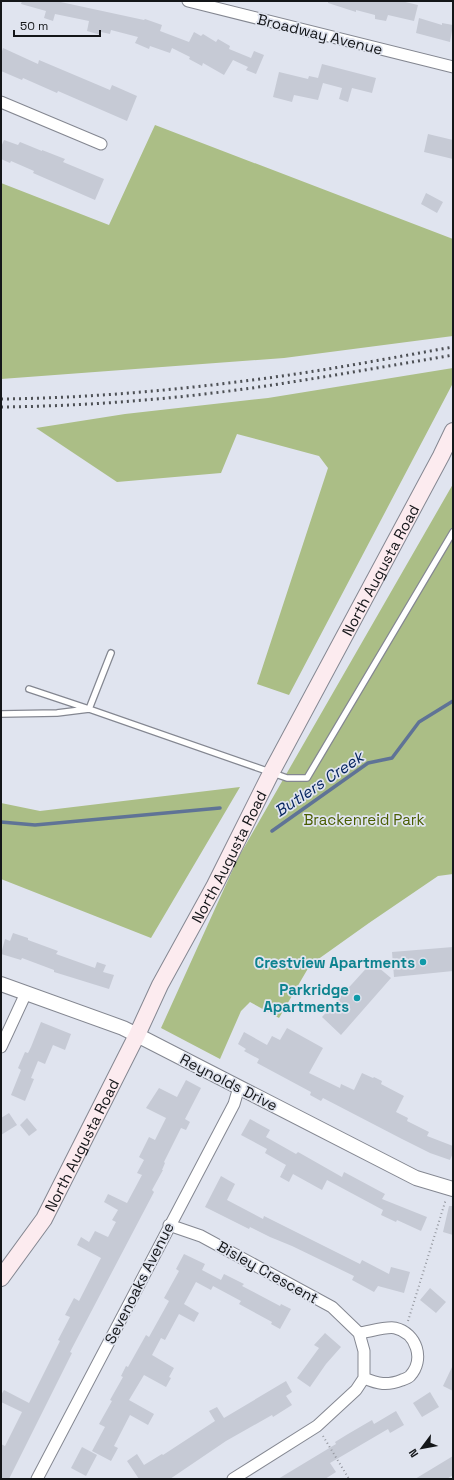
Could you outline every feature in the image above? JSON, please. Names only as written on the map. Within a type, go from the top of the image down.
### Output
[{"type":"main road","name":"North Augusta Road","points":[[1,1278],[44,1219],[160,985],[215,885],[271,773],[453,431]]},
{"type":"street","name":"Broadway Avenue","points":[[188,1],[453,67]]},
{"type":"street","points":[[1,102],[101,144]]},
{"type":"street","name":"Reynolds Drive","points":[[1,984],[137,1034],[416,1178],[451,1189]]},
{"type":"street","points":[[1,1047],[26,993]]},
{"type":"street","name":"Sevenoaks Avenue","points":[[37,1479],[169,1225],[234,1104],[239,1086]]},
{"type":"street","name":"Bisley Crescent","points":[[169,1225],[201,1236],[332,1307],[359,1333]]},
{"type":"street","points":[[233,1479],[317,1426],[356,1390],[364,1378],[364,1351],[359,1333],[394,1327],[408,1333],[417,1348],[417,1364],[409,1377],[393,1383],[377,1384],[364,1378]]},
{"type":"lane","points":[[29,689],[89,708],[271,773],[287,778],[307,778],[453,532]]},
{"type":"lane","points":[[89,708],[111,653]]},
{"type":"lane","points":[[1,714],[57,713],[89,708]]},
{"type":"path","points":[[404,1332],[451,1189]]},
{"type":"path","points":[[317,1426],[349,1479]]},
{"type":"green space","points":[[155,125],[453,239],[453,336],[284,358],[1,379],[1,183],[109,225]]},
{"type":"green space","points":[[453,368],[453,383],[289,695],[257,684],[328,468],[319,456],[237,434],[221,473],[117,482],[36,428],[125,414],[268,398]]},
{"type":"green space","name":"Brackenreid Park","points":[[453,484],[453,874],[438,876],[310,965],[279,1018],[250,1002],[241,1011],[220,1059],[161,1028],[238,858]]},
{"type":"green space","points":[[240,787],[151,938],[1,879],[1,803],[40,811]]},
{"type":"building","points":[[22,1],[56,1],[145,19],[162,25],[160,31],[189,42],[194,32],[201,36],[203,34],[216,42],[218,39],[230,46],[229,49],[251,58],[254,51],[264,55],[256,74],[246,70],[248,67],[233,60],[224,75],[203,63],[202,66],[189,59],[190,57],[172,48],[170,53],[150,46],[149,49],[135,43],[138,37],[111,30],[110,34],[101,32],[101,35],[87,31],[89,21],[55,14],[53,21],[44,18],[46,11],[21,4]]},
{"type":"building","points":[[328,1],[401,1],[418,5],[414,21],[388,15],[386,21],[375,19],[375,15],[356,10],[356,12],[328,3]]},
{"type":"building","points":[[419,18],[442,25],[442,23],[453,25],[450,42],[416,33]]},
{"type":"building","points":[[3,48],[38,64],[39,60],[110,90],[112,85],[137,96],[127,121],[58,91],[57,93],[23,78],[22,80],[1,71],[1,54]]},
{"type":"building","points":[[322,64],[376,78],[372,93],[352,88],[348,102],[339,99],[342,88],[323,83],[318,100],[294,95],[292,102],[273,97],[279,72],[308,79],[309,76],[318,78]]},
{"type":"building","points":[[428,134],[453,140],[453,159],[424,152]]},
{"type":"building","points":[[4,140],[18,145],[20,142],[42,150],[65,159],[63,162],[104,179],[95,200],[33,173],[34,171],[11,161],[10,163],[1,159],[1,147]]},
{"type":"building","points":[[426,193],[443,202],[437,213],[421,204]]},
{"type":"building","points":[[13,933],[58,951],[56,954],[95,968],[97,962],[106,965],[103,972],[114,975],[109,989],[54,972],[54,970],[22,958],[21,960],[1,954],[5,939],[10,941]]},
{"type":"building","name":"Crestview Apartments","points":[[453,947],[453,971],[394,977],[392,952]]},
{"type":"building","name":"Parkridge Apartments","points":[[372,962],[391,978],[341,1035],[322,1017]]},
{"type":"building","points":[[41,1022],[71,1034],[65,1050],[53,1045],[45,1064],[38,1061],[31,1078],[34,1079],[25,1101],[11,1095],[21,1070],[18,1068],[25,1052],[28,1053],[31,1047]]},
{"type":"building","points":[[287,1028],[323,1048],[309,1073],[340,1088],[341,1084],[354,1090],[362,1073],[382,1081],[381,1084],[404,1096],[396,1112],[408,1118],[407,1121],[429,1132],[427,1136],[453,1146],[453,1153],[450,1160],[430,1153],[323,1098],[321,1101],[310,1095],[311,1092],[257,1063],[259,1059],[244,1051],[246,1049],[238,1044],[244,1032],[267,1045],[272,1036],[280,1040]]},
{"type":"building","points":[[186,1080],[201,1088],[185,1119],[190,1122],[186,1130],[181,1128],[164,1162],[163,1170],[152,1190],[154,1192],[70,1352],[72,1353],[9,1479],[1,1479],[1,1444],[5,1446],[22,1412],[1,1402],[1,1395],[4,1390],[29,1403],[60,1341],[58,1340],[70,1317],[65,1315],[74,1298],[79,1301],[101,1258],[77,1245],[81,1237],[89,1242],[95,1231],[108,1237],[116,1222],[112,1220],[118,1210],[104,1202],[108,1194],[127,1203],[142,1175],[137,1173],[144,1160],[139,1157],[149,1137],[155,1140],[166,1118],[146,1108],[159,1088],[177,1097]]},
{"type":"building","points":[[9,1113],[17,1125],[1,1135],[1,1118]]},
{"type":"building","points":[[27,1118],[37,1130],[29,1136],[20,1125]]},
{"type":"building","points":[[250,1119],[270,1130],[266,1137],[296,1154],[298,1152],[342,1177],[344,1172],[385,1194],[382,1199],[427,1217],[421,1231],[397,1220],[396,1222],[381,1215],[383,1210],[327,1180],[322,1190],[293,1174],[289,1182],[280,1177],[286,1165],[265,1153],[267,1149],[241,1135]]},
{"type":"building","points":[[221,1176],[235,1184],[227,1200],[263,1219],[264,1216],[360,1264],[362,1260],[389,1274],[391,1267],[410,1272],[404,1293],[378,1286],[374,1292],[352,1280],[354,1276],[250,1227],[249,1229],[205,1207]]},
{"type":"building","points":[[449,1206],[453,1206],[453,1235],[443,1232]]},
{"type":"building","points":[[184,1254],[205,1264],[202,1270],[221,1280],[224,1274],[244,1284],[242,1286],[280,1306],[281,1304],[291,1309],[280,1329],[271,1324],[272,1322],[239,1304],[241,1301],[213,1286],[211,1290],[196,1282],[184,1304],[199,1313],[194,1322],[179,1314],[165,1340],[161,1338],[152,1355],[174,1368],[166,1387],[144,1375],[129,1400],[154,1414],[148,1425],[130,1415],[114,1446],[118,1448],[111,1461],[92,1451],[105,1427],[99,1424],[112,1401],[110,1400],[123,1377],[121,1376],[126,1366],[128,1367],[146,1335],[149,1337],[169,1301],[164,1298],[179,1271],[176,1269]]},
{"type":"building","points":[[430,1288],[446,1302],[436,1313],[420,1300]]},
{"type":"building","points":[[325,1333],[341,1347],[326,1364],[310,1387],[297,1378],[319,1348],[314,1345]]},
{"type":"building","points":[[453,1365],[453,1391],[443,1386]]},
{"type":"building","points":[[286,1381],[292,1392],[286,1396],[292,1405],[273,1417],[272,1415],[226,1441],[170,1479],[139,1479],[127,1461],[137,1454],[144,1465],[162,1454],[163,1455],[215,1421],[209,1411],[217,1407],[224,1418]]},
{"type":"building","points":[[430,1392],[439,1407],[422,1417],[413,1403]]},
{"type":"building","points":[[396,1411],[404,1425],[390,1433],[388,1429],[330,1463],[336,1472],[325,1479],[278,1479],[372,1420],[374,1424]]},
{"type":"building","points":[[82,1447],[97,1455],[86,1476],[71,1468]]},
{"type":"building","points":[[453,1456],[453,1475],[447,1479],[415,1479]]},
{"type":"waterway","name":"Butlers Creek","points":[[272,831],[368,763],[392,758],[419,722],[453,701]]},
{"type":"waterway","name":"Butlers Creek","points":[[1,822],[35,825],[220,808]]},
{"type":"railway","points":[[1,399],[107,395],[247,381],[346,366],[453,347]]},
{"type":"railway","points":[[1,407],[71,405],[176,397],[301,381],[453,355]]},
{"type":"place","name":"Crestview Apartments","points":[[423,962]]},
{"type":"place","name":"Parkridge Apartments","points":[[357,998]]}]
